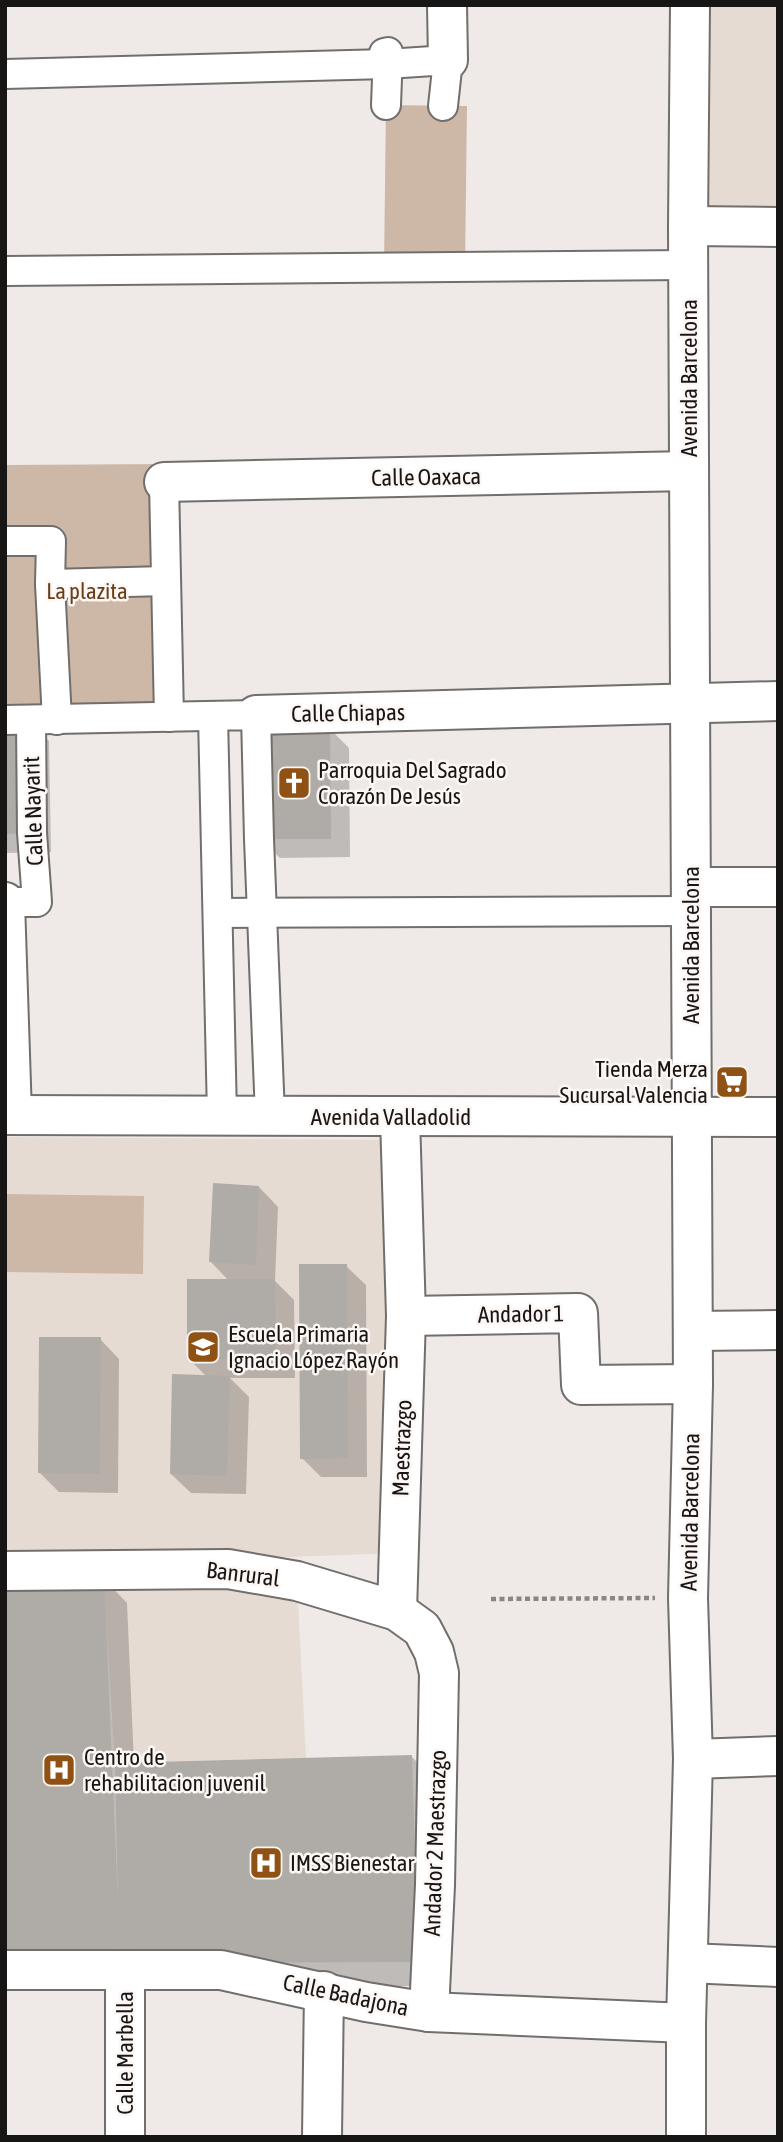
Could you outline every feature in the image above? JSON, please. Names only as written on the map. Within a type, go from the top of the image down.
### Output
[{"type":"street","points":[[443,106],[448,60],[447,5]]},
{"type":"street","name":"Avenida Barcelona","points":[[686,2137],[686,2023],[693,1759],[688,1598],[693,1384],[688,265],[690,5]]},
{"type":"street","points":[[5,64],[388,52],[386,105]]},
{"type":"street","points":[[5,74],[448,60]]},
{"type":"street","points":[[688,226],[778,227]]},
{"type":"street","points":[[5,271],[688,265]]},
{"type":"street","name":"Calle Oaxaca","points":[[164,482],[689,471]]},
{"type":"street","points":[[164,482],[169,718]]},
{"type":"street","name":"Calle Nayarit","points":[[5,541],[51,541],[50,584],[31,720],[32,833],[16,902],[9,1115]]},
{"type":"street","points":[[50,584],[166,581]]},
{"type":"street","name":"Calle Chiapas","points":[[31,720],[778,701]]},
{"type":"street","points":[[257,715],[259,839],[271,1116]]},
{"type":"street","points":[[213,716],[222,1116]]},
{"type":"street","points":[[218,914],[691,899],[778,887]]},
{"type":"street","name":"Avenida Valladolid","points":[[9,1115],[778,1117]]},
{"type":"street","name":"Maestrazgo","points":[[397,1611],[406,1316],[400,1117]]},
{"type":"street","name":"Andador 1","points":[[406,1316],[578,1313],[581,1385],[693,1384]]},
{"type":"street","points":[[693,1331],[778,1330]]},
{"type":"street","name":"Banrural","points":[[5,1571],[228,1569],[297,1581],[397,1611],[422,1629],[434,1652],[439,1673]]},
{"type":"street","name":"Andador 2 Maestrazgo","points":[[429,2012],[435,1885],[439,1673]]},
{"type":"street","points":[[693,1759],[778,1756]]},
{"type":"street","points":[[688,1963],[778,1967]]},
{"type":"street","name":"Calle Badajona","points":[[5,1970],[221,1970],[366,2002],[429,2012],[686,2023]]},
{"type":"street","name":"Calle Marbella","points":[[125,1970],[125,2137]]},
{"type":"street","points":[[322,2137],[324,1991]]},
{"type":"path","points":[[491,1599],[688,1598]]},
{"type":"shaded area","points":[[690,5],[778,5],[778,227],[688,226]]},
{"type":"shaded area","name":"Escuela Primaria Ignacio López Rayón","points":[[5,1137],[401,1140],[399,1553],[5,1567]]},
{"type":"shaded area","points":[[297,1581],[306,1758],[115,1763],[104,1591]]},
{"type":"green space","points":[[386,105],[467,106],[465,268],[384,267]]},
{"type":"green space","name":"La plazita","points":[[167,464],[169,717],[5,720],[5,465]]},
{"type":"green space","points":[[5,1194],[144,1196],[143,1274],[5,1272]]},
{"type":"building","points":[[5,720],[31,720],[32,833],[5,834]]},
{"type":"building","name":"Parroquia Del Sagrado Corazón De Jesús","points":[[257,727],[330,727],[331,839],[259,839]]},
{"type":"building","points":[[213,1183],[259,1186],[256,1265],[209,1262]]},
{"type":"building","points":[[299,1264],[347,1264],[348,1458],[300,1459]]},
{"type":"building","points":[[187,1279],[275,1279],[276,1359],[187,1359]]},
{"type":"building","points":[[39,1337],[101,1337],[100,1474],[38,1473]]},
{"type":"building","points":[[172,1374],[230,1376],[227,1476],[170,1474]]},
{"type":"building","points":[[5,1575],[104,1576],[118,1903],[115,1763],[412,1755],[418,1962],[5,1963]]},
{"type":"place","name":"Parroquia Del Sagrado Corazón De Jesús","points":[[294,783]]},
{"type":"place","name":"Tienda Merza Sucursal Valencia","points":[[732,1082]]},
{"type":"place","name":"Escuela Primaria Ignacio López Rayón","points":[[203,1347]]},
{"type":"place","name":"Centro de rehabilitacion juvenil","points":[[59,1770]]},
{"type":"place","name":"IMSS Bienestar","points":[[266,1863]]}]
